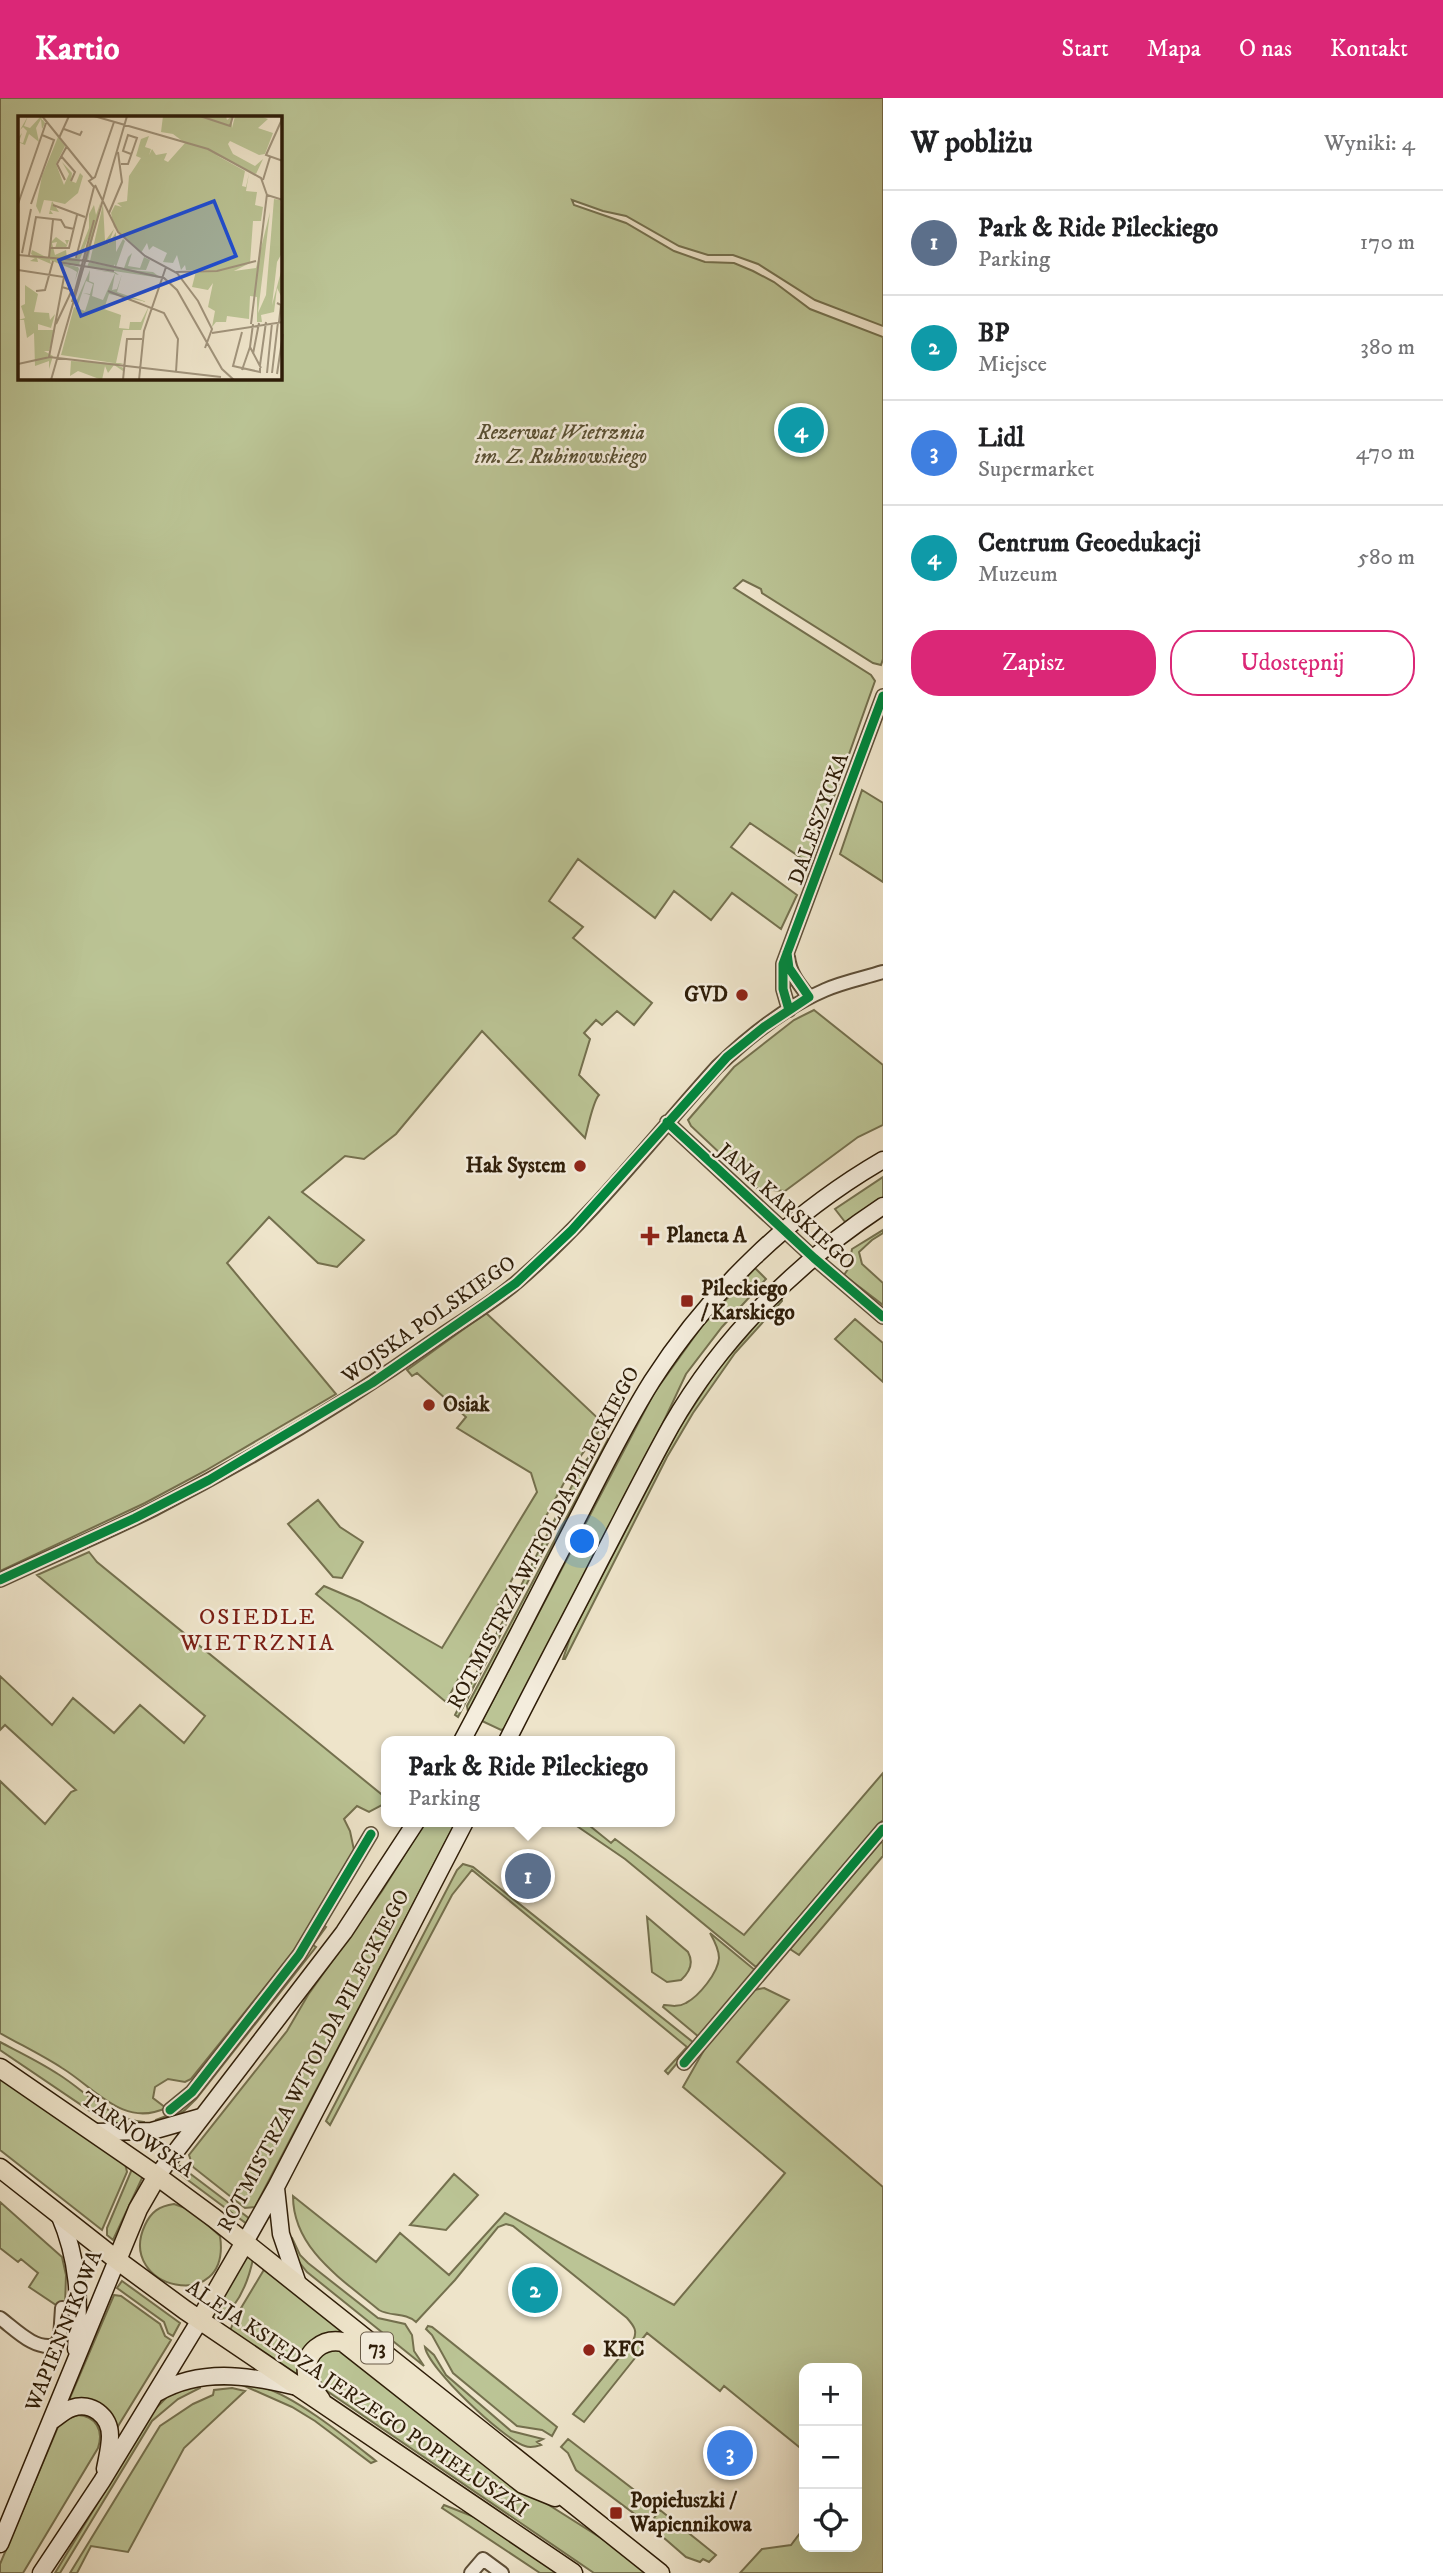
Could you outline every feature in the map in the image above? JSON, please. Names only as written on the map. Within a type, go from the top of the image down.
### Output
[{"type":"main road","name":"ROTMISTRZA WITOLDA PILECKIEGO","points":[[465,1736],[622,1433],[649,1387],[705,1310],[751,1260],[824,1199],[883,1160]]},
{"type":"main road","points":[[510,1736],[676,1417],[732,1339],[779,1289],[847,1230],[883,1206]]},
{"type":"main road","name":"ROTMISTRZA WITOLDA PILECKIEGO","points":[[157,2176],[344,1932],[413,1827]]},
{"type":"main road","name":"ROTMISTRZA WITOLDA PILECKIEGO","points":[[200,2320],[275,2188],[462,1827]]},
{"type":"main road","name":"TARNOWSKA","points":[[0,2068],[157,2176],[245,2242]]},
{"type":"main road","points":[[94,2132],[152,2131],[201,2117]]},
{"type":"main road","points":[[0,2168],[117,2260]]},
{"type":"main road","name":"WAPIENNIKOWA","points":[[0,2544],[138,2209],[157,2176]]},
{"type":"main road","points":[[275,2188],[281,2234],[298,2284]]},
{"type":"main road","points":[[58,2214],[70,2245],[78,2286],[78,2323],[72,2372]]},
{"type":"main road","name":"ALEJA KSIĘDZA JERZEGO POPIEŁUSZKI","points":[[245,2242],[660,2573]]},
{"type":"main road","name":"ALEJA KSIĘDZA JERZEGO POPIEŁUSZKI","points":[[117,2260],[295,2386],[573,2573]]},
{"type":"main road","points":[[41,2573],[102,2481],[200,2320]]},
{"type":"main road","points":[[325,2405],[310,2383],[308,2363],[315,2349],[321,2344],[328,2341],[343,2342],[523,2484],[574,2505]]},
{"type":"main road","points":[[157,2393],[179,2381],[215,2375],[257,2377],[295,2386]]},
{"type":"main road","points":[[53,2420],[71,2408],[80,2406],[90,2407],[103,2416],[110,2435],[102,2481]]},
{"type":"street","name":"DALESZYCKA","points":[[789,1010],[782,975],[787,953],[883,696]]},
{"type":"street","points":[[787,953],[793,975],[809,997]]},
{"type":"street","name":"WOJSKA POLSKIEGO","points":[[0,1580],[135,1518],[209,1479],[339,1404],[402,1364],[516,1283],[538,1263],[572,1230],[727,1057],[809,997],[883,972]]},
{"type":"street","name":"JANA KARSKIEGO","points":[[667,1122],[814,1258],[883,1317]]},
{"type":"street","points":[[684,2063],[883,1829]]},
{"type":"street","points":[[169,2094],[175,2106],[192,2092],[299,1955],[371,1834]]},
{"type":"street","points":[[0,2318],[27,2338],[48,2347],[55,2345],[60,2338],[62,2308]]},
{"type":"street","points":[[471,2573],[483,2559],[502,2573]]},
{"type":"green space","name":"Rezerwat Wietrznia im. Z. Rubinowskiego","points":[[0,98],[883,98],[883,326],[815,300],[758,264],[733,255],[708,255],[679,246],[626,216],[572,200],[574,205],[626,223],[674,251],[705,262],[734,263],[753,271],[774,282],[810,309],[883,337],[881,665],[873,663],[762,593],[761,589],[743,580],[734,588],[871,675],[875,681],[810,864],[750,823],[731,847],[797,895],[781,929],[732,893],[711,920],[674,891],[655,918],[578,859],[549,901],[583,927],[573,938],[652,1003],[634,1025],[617,1011],[602,1025],[596,1020],[584,1033],[590,1039],[579,1075],[599,1095],[585,1138],[482,1031],[396,1134],[364,1159],[345,1156],[302,1192],[364,1240],[337,1267],[318,1263],[269,1217],[227,1263],[336,1394],[145,1503],[0,1571]]},
{"type":"green space","points":[[862,790],[883,803],[883,882],[840,854]]},
{"type":"green space","points":[[814,1010],[883,1065],[883,1125],[858,1137],[785,1191],[758,1189],[691,1126],[688,1120],[734,1067],[794,1020]]},
{"type":"green space","points":[[883,1177],[883,1197],[845,1222],[835,1209]]},
{"type":"green space","points":[[883,1230],[883,1233],[859,1252],[862,1264],[883,1283],[883,1305],[844,1275],[852,1249]]},
{"type":"green space","points":[[755,1268],[766,1279],[722,1327],[686,1374],[504,1729],[482,1721],[654,1393],[702,1326]]},
{"type":"green space","points":[[781,1296],[782,1301],[735,1353],[693,1413],[667,1457],[563,1659],[571,1635],[678,1430],[718,1369]]},
{"type":"green space","points":[[486,1313],[604,1424],[572,1468],[446,1702],[316,1594],[324,1586],[359,1601],[442,1648],[537,1492],[531,1473],[457,1428],[466,1417],[417,1373],[412,1376],[407,1370]]},
{"type":"green space","points":[[855,1319],[883,1343],[883,1382],[835,1339]]},
{"type":"green space","points":[[608,1439],[610,1440],[468,1712],[467,1706]]},
{"type":"green space","points":[[600,1442],[458,1717],[455,1715],[582,1466]]},
{"type":"green space","points":[[318,1500],[340,1527],[363,1542],[342,1578],[333,1577],[288,1524]]},
{"type":"green space","points":[[89,1552],[97,1562],[381,1794],[381,1806],[369,1812],[357,1806],[344,1819],[354,1850],[306,1936],[191,2079],[185,2082],[168,2079],[155,2087],[153,2098],[166,2108],[151,2113],[136,2113],[110,2103],[62,2068],[0,2033],[0,1781],[45,1824],[71,1792],[76,1790],[5,1725],[0,1730],[0,1676],[52,1725],[73,1698],[114,1733],[140,1705],[184,1743],[205,1716],[37,1575]]},
{"type":"green space","points":[[883,1773],[883,1820],[756,1967],[625,1859],[578,1827],[591,1827],[611,1843],[615,1839],[744,1935]]},
{"type":"green space","points":[[422,1827],[453,1827],[255,2207],[245,2208],[193,2167],[189,2155],[287,2031],[308,1995],[382,1891]]},
{"type":"green space","points":[[881,1842],[883,1856],[799,1955],[790,1949]]},
{"type":"green space","points":[[463,1864],[473,1867],[694,2043],[668,2074],[665,2071],[687,2047],[472,1870],[452,1895],[330,2125],[326,2121],[457,1870]]},
{"type":"green space","points":[[647,1917],[688,1952],[690,1967],[681,1980],[667,1982],[652,1972]]},
{"type":"green space","points":[[323,1925],[326,1927],[313,1945],[316,1947],[196,2099],[184,2111],[157,2125],[156,2120],[174,2113]]},
{"type":"green space","points":[[710,1933],[756,1971],[699,2037],[663,2007],[678,2006],[691,2000],[712,1977],[719,1958]]},
{"type":"green space","points":[[764,1988],[789,2000],[737,2062],[883,2187],[883,2573],[740,2573],[762,2549],[791,2545],[799,2535],[799,2552],[862,2552],[862,2363],[799,2363],[799,2447],[724,2386],[720,2391],[647,2333],[638,2344],[643,2348],[584,2422],[573,2414],[633,2341],[635,2329],[627,2318],[513,2226],[506,2224],[498,2227],[416,2322],[379,2310],[336,2274],[310,2247],[295,2215],[293,2196],[376,2262],[400,2233],[449,2275],[505,2213],[674,2305],[785,2173],[683,2087],[708,2043],[754,1990]]},
{"type":"green space","points":[[0,2042],[69,2081],[98,2104],[119,2116],[144,2122],[145,2127],[116,2125],[102,2119],[0,2050]]},
{"type":"green space","points":[[0,2078],[125,2163],[127,2172],[102,2230],[0,2150]]},
{"type":"green space","points":[[180,2166],[250,2219],[247,2224],[177,2172]]},
{"type":"green space","points":[[132,2169],[143,2176],[113,2240],[107,2235],[107,2228]]},
{"type":"green space","points":[[454,2174],[478,2195],[446,2230],[410,2225]]},
{"type":"green space","points":[[0,2202],[62,2257],[66,2275],[65,2308],[59,2307],[29,2287],[38,2273],[21,2259],[18,2262],[0,2248]]},
{"type":"green space","points":[[174,2204],[191,2210],[220,2236],[219,2261],[209,2277],[194,2285],[176,2284],[159,2278],[146,2265],[140,2247],[145,2225],[150,2217],[156,2210]]},
{"type":"green space","points":[[292,2238],[300,2255],[308,2263],[378,2318],[405,2324],[412,2335],[414,2351],[424,2366],[307,2272],[287,2240]]},
{"type":"green space","points":[[248,2255],[253,2259],[245,2286],[230,2310],[217,2322],[211,2316]]},
{"type":"green space","points":[[265,2268],[528,2477],[329,2335],[303,2381],[230,2331]]},
{"type":"green space","points":[[122,2281],[180,2323],[173,2336],[168,2333],[164,2322],[117,2288]]},
{"type":"green space","points":[[114,2295],[121,2296],[160,2324],[165,2336],[171,2340],[115,2431],[69,2400]]},
{"type":"green space","points":[[428,2326],[557,2427],[552,2436],[542,2430],[517,2426],[453,2373],[426,2329]]},
{"type":"green space","points":[[336,2346],[522,2488],[628,2555],[649,2573],[594,2573],[321,2387],[316,2379],[316,2361],[320,2355]]},
{"type":"green space","points":[[425,2347],[434,2355],[446,2375],[511,2431],[543,2439],[537,2442],[541,2445],[525,2446],[484,2417],[452,2386],[429,2357]]},
{"type":"green space","points":[[213,2381],[250,2384],[290,2399],[376,2461],[371,2463],[292,2407],[240,2384],[213,2385]]},
{"type":"green space","points":[[199,2382],[200,2388],[178,2399],[152,2421],[60,2573],[55,2573],[155,2409],[169,2395]]},
{"type":"green space","points":[[232,2388],[245,2391],[184,2448],[128,2552],[91,2546],[77,2573],[70,2573],[160,2426],[193,2404],[213,2395],[214,2390]]},
{"type":"green space","points":[[77,2415],[89,2418],[97,2425],[100,2435],[98,2448],[23,2573],[0,2573],[0,2564],[60,2422]]},
{"type":"green space","points":[[568,2439],[655,2506],[644,2521],[576,2470],[568,2453],[561,2447]]},
{"type":"green space","points":[[444,2505],[477,2518],[559,2573],[540,2573],[442,2508]]},
{"type":"green space","points":[[660,2510],[716,2555],[709,2562],[686,2557],[649,2525]]},
{"type":"cycle path","points":[[789,1010],[783,989],[783,964],[883,696]]},
{"type":"cycle path","points":[[0,1580],[135,1518],[209,1480],[372,1383],[516,1283],[572,1230],[727,1057],[764,1027],[809,997],[789,968],[787,953]]},
{"type":"cycle path","points":[[667,1122],[814,1258],[883,1317]]},
{"type":"cycle path","points":[[684,2063],[883,1829]]},
{"type":"cycle path","points":[[170,2110],[192,2092],[299,1955],[371,1834]]},
{"type":"place","name":"Centrum Geoedukacji","points":[[801,430]]},
{"type":"place","name":"GVD","points":[[742,995]]},
{"type":"place","name":"Hak System","points":[[580,1166]]},
{"type":"place","name":"Planeta A","points":[[650,1236]]},
{"type":"place","name":"Pileckiego / Karskiego","points":[[687,1301]]},
{"type":"place","name":"Osiak","points":[[429,1405]]},
{"type":"place","name":"Park & Ride Pileckiego","points":[[528,1876]]},
{"type":"place","name":"BP","points":[[535,2290]]},
{"type":"place","name":"KFC","points":[[589,2350]]},
{"type":"place","name":"Lidl","points":[[730,2453]]},
{"type":"place","name":"Popiełuszki / Wapiennikowa","points":[[616,2513]]},
{"type":"district","name":"OSIEDLE WIETRZNIA","points":[[258,1630]]}]
